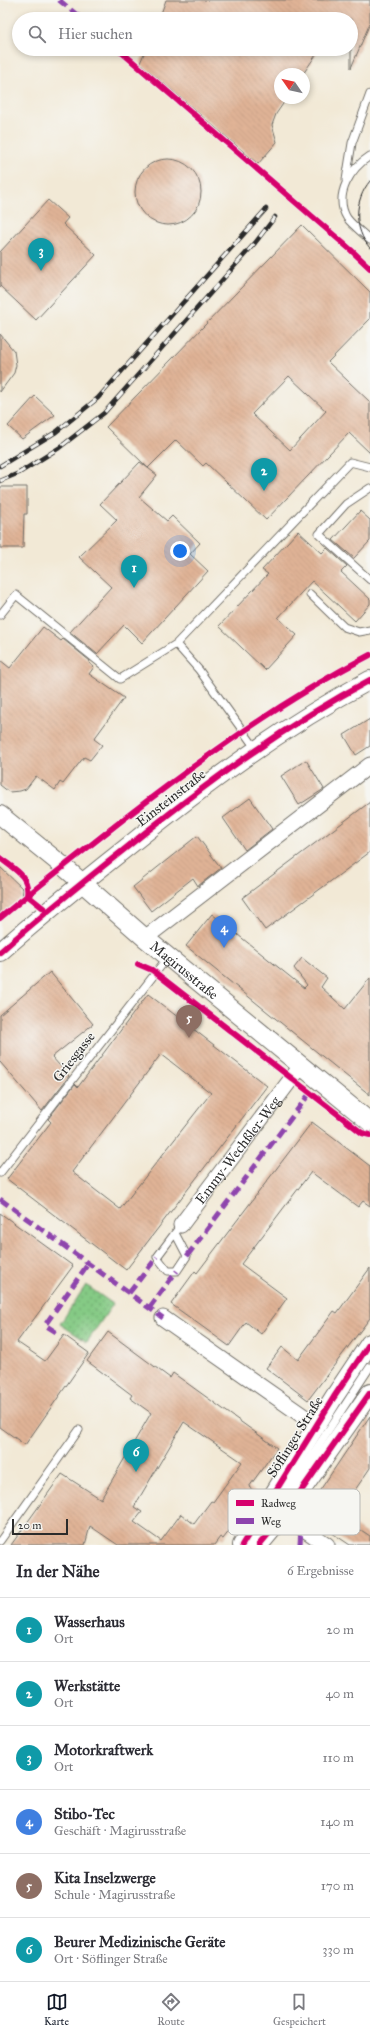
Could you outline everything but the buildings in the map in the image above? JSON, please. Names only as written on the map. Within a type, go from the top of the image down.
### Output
[{"type":"street","name":"Einsteinstraße","points":[[0,952],[82,883],[171,812],[256,749],[317,710],[370,680]]},
{"type":"street","points":[[145,938],[370,765]]},
{"type":"street","name":"Magirusstraße","points":[[0,815],[145,938],[370,1122]]},
{"type":"street","name":"Emmy-Wechßler-Weg","points":[[178,1229],[300,1066]]},
{"type":"street","name":"Söflinger Straße","points":[[163,1318],[316,1425]]},
{"type":"street","name":"Söflinger Straße","points":[[277,1489],[316,1425],[370,1343]]},
{"type":"street","points":[[302,1489],[370,1393]]},
{"type":"street","name":"Söflinger Straße","points":[[243,1545],[249,1535]]},
{"type":"street","points":[[259,1545],[267,1535]]},
{"type":"street","points":[[313,1535],[327,1545]]},
{"type":"lane","points":[[370,94],[352,144],[347,164],[342,201],[347,217],[370,240]]},
{"type":"lane","points":[[345,186],[357,166],[370,156]]},
{"type":"lane","points":[[0,615],[16,595],[120,679],[176,644],[350,462],[370,467]]},
{"type":"lane","points":[[370,488],[346,504],[319,534],[370,580]]},
{"type":"lane","points":[[310,594],[344,627],[359,632],[370,630]]},
{"type":"lane","points":[[176,644],[199,670],[256,749]]},
{"type":"lane","name":"Griesgasse","points":[[0,1173],[168,957]]},
{"type":"lane","name":"Emmy-Wechßler-Weg","points":[[178,1229],[187,1256],[177,1271],[168,1271],[157,1257],[178,1229]]},
{"type":"lane","points":[[280,1489],[370,1351]]},
{"type":"lane","points":[[289,1489],[370,1366]]},
{"type":"lane","points":[[0,1541],[79,1430]]},
{"type":"lane","points":[[243,1545],[250,1535]]},
{"type":"lane","points":[[252,1545],[259,1535]]},
{"type":"green space","points":[[86,1285],[113,1304],[87,1342],[60,1324]]},
{"type":"tram line","points":[[370,181],[358,206],[358,223],[364,240],[370,248]]},
{"type":"railway","points":[[0,466],[56,432],[98,398],[266,209]]},
{"type":"railway","points":[[0,481],[19,473],[59,448],[104,413],[255,243],[275,217]]},
{"type":"marked path","points":[[59,0],[74,12]]},
{"type":"marked path","points":[[187,1256],[310,1093]]},
{"type":"marked path","points":[[0,1199],[163,1318]]},
{"type":"marked path","points":[[129,1293],[157,1257]]},
{"type":"marked path","points":[[56,1332],[45,1325],[88,1264]]},
{"type":"marked path","points":[[149,1308],[177,1271]]},
{"type":"marked path","points":[[300,1545],[301,1535]]},
{"type":"cycle path","points":[[126,56],[370,268]]},
{"type":"cycle path","points":[[0,918],[125,818],[214,752],[306,691],[370,655]]},
{"type":"cycle path","points":[[0,952],[47,912],[184,802],[274,737],[337,698],[370,680]]},
{"type":"cycle path","points":[[0,858],[20,874],[26,883],[27,895],[47,911]]},
{"type":"cycle path","points":[[138,964],[152,970],[362,1133],[370,1135]]},
{"type":"cycle path","points":[[277,1489],[334,1397],[370,1343]]},
{"type":"cycle path","points":[[302,1489],[370,1393]]},
{"type":"cycle path","points":[[242,1545],[248,1535]]},
{"type":"cycle path","points":[[259,1545],[267,1535]]},
{"type":"place","name":"Motorkraftwerk","points":[[41,271]]},
{"type":"place","name":"Werkstätte","points":[[264,491]]},
{"type":"place","name":"Wasserhaus","points":[[134,588]]},
{"type":"place","name":"Stibo-Tec","points":[[224,948]]},
{"type":"place","name":"Kita Inselzwerge","points":[[189,1038]]},
{"type":"place","name":"Beurer Medizinische Geräte","points":[[136,1472]]}]
